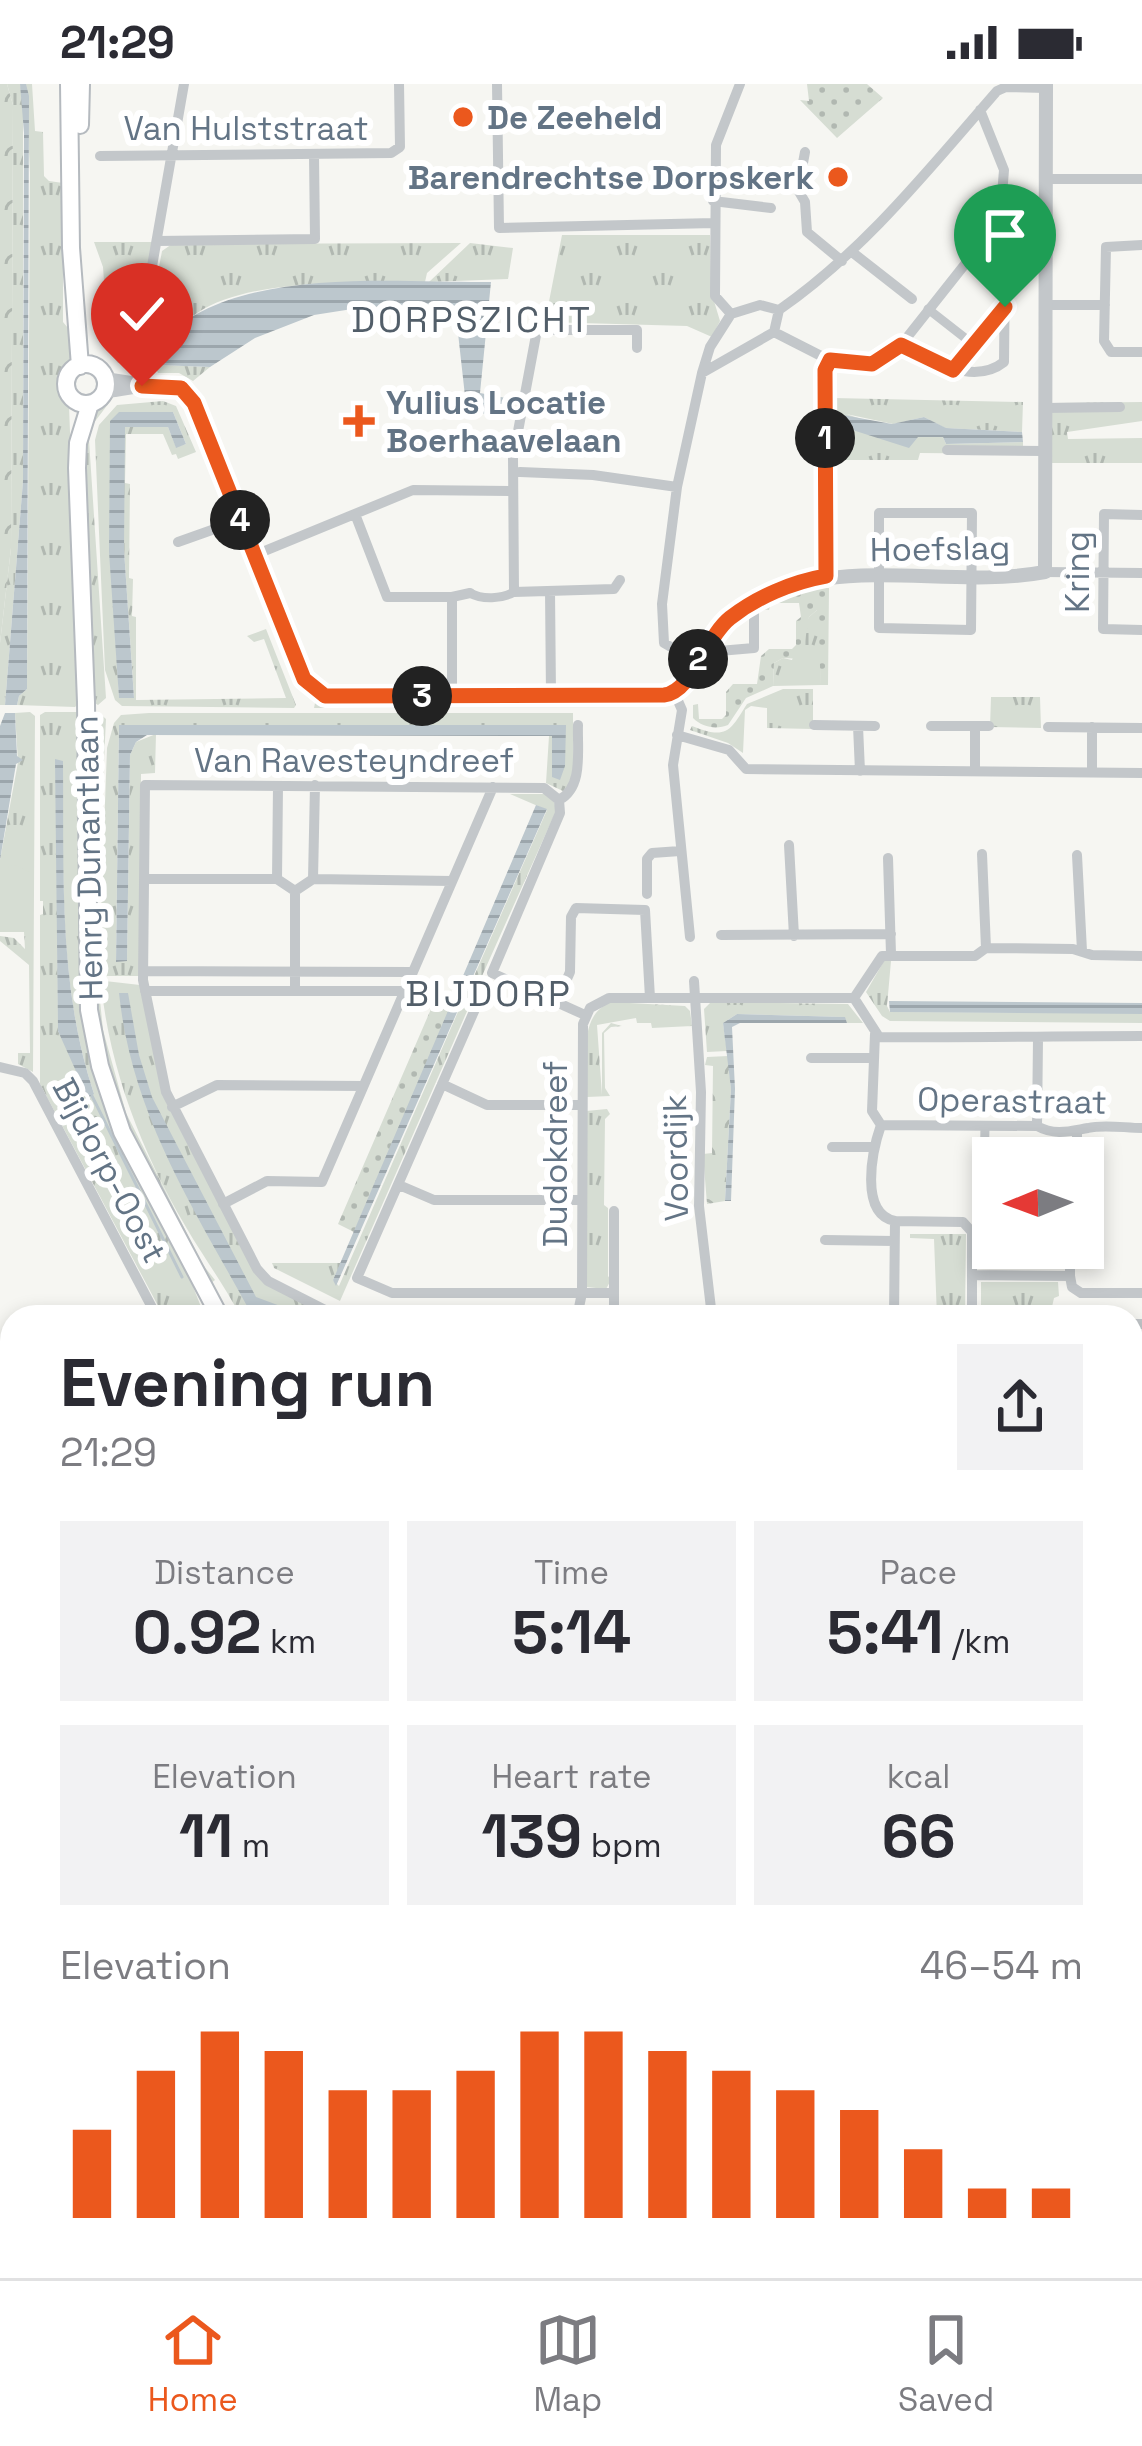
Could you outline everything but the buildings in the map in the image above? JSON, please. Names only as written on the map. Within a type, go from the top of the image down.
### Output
[{"type":"highway","points":[[0,2080],[0,2135]]},
{"type":"main road","points":[[69,84],[71,248],[84,365],[94,394]]},
{"type":"main road","points":[[81,84],[84,365]]},
{"type":"main road","name":"Henry Dunantlaan","points":[[84,365],[69,373],[66,386],[94,394],[78,443],[77,508],[86,709],[87,982],[100,1066],[122,1132],[214,1305]]},
{"type":"street","points":[[142,386],[141,329],[184,84]]},
{"type":"street","name":"Van Hulststraat","points":[[100,156],[391,153],[400,147],[399,84]]},
{"type":"street","points":[[496,84],[499,228],[714,224]]},
{"type":"street","points":[[731,314],[715,296],[713,201],[716,145],[740,84]]},
{"type":"street","points":[[702,373],[774,332],[779,310],[852,252],[997,91],[1046,86],[1045,572]]},
{"type":"street","points":[[774,332],[830,360],[872,364],[901,345],[1000,220],[1004,170],[980,110]]},
{"type":"street","points":[[805,152],[798,190],[805,202],[807,232],[842,261]]},
{"type":"street","points":[[157,241],[315,239],[314,155]]},
{"type":"street","points":[[1045,179],[1142,178]]},
{"type":"street","points":[[713,201],[771,208]]},
{"type":"street","points":[[1142,245],[1106,247],[1105,305],[1105,346],[1111,352],[1142,352]]},
{"type":"street","points":[[852,252],[912,299]]},
{"type":"street","points":[[901,345],[953,370],[994,370],[1004,362],[1005,259]]},
{"type":"street","points":[[697,662],[664,644],[662,604],[677,487],[702,373],[710,347],[731,314],[760,305],[779,310]]},
{"type":"street","points":[[1044,305],[1105,305]]},
{"type":"street","points":[[953,370],[1005,307]]},
{"type":"street","points":[[928,309],[974,345]]},
{"type":"street","points":[[514,592],[513,458],[537,330],[637,330],[637,348]]},
{"type":"street","points":[[826,576],[825,370],[830,360]]},
{"type":"street","points":[[94,394],[142,386],[181,388],[194,403],[304,679],[316,692],[325,696],[675,694],[682,710],[673,765],[690,937]]},
{"type":"street","points":[[1044,407],[1120,406]]},
{"type":"street","points":[[947,449],[1043,451]]},
{"type":"street","points":[[520,472],[593,475],[677,487]]},
{"type":"street","points":[[255,555],[413,490],[512,491]]},
{"type":"street","points":[[879,513],[972,513],[971,629],[879,628],[879,576],[879,513]]},
{"type":"street","points":[[355,514],[387,597],[470,593],[505,597],[514,592],[614,589],[620,580]]},
{"type":"street","name":"Kring","points":[[1142,515],[1105,514],[1103,573],[1103,629],[1142,630]]},
{"type":"street","points":[[178,542],[239,520]]},
{"type":"street","name":"Hoefslag","points":[[675,694],[713,648],[729,619],[788,586],[826,576],[1142,573]]},
{"type":"street","points":[[550,591],[551,695]]},
{"type":"street","points":[[452,597],[452,696]]},
{"type":"street","points":[[713,648],[754,648],[754,614],[749,606]]},
{"type":"street","name":"Van Ravesteyndreef","points":[[559,800],[568,796],[577,778],[578,725]]},
{"type":"street","points":[[814,725],[875,726]]},
{"type":"street","points":[[858,726],[860,771]]},
{"type":"street","points":[[931,726],[989,726]]},
{"type":"street","points":[[975,727],[975,771]]},
{"type":"street","points":[[1048,727],[1142,728]]},
{"type":"street","points":[[1092,728],[1092,772]]},
{"type":"street","points":[[677,735],[729,751],[746,769],[1142,773]]},
{"type":"street","name":"Van Ravesteyndreef","points":[[145,879],[145,785],[544,788],[559,800],[560,813],[492,973],[585,1016]]},
{"type":"street","points":[[313,879],[314,785]]},
{"type":"street","points":[[278,786],[278,879]]},
{"type":"street","points":[[223,1204],[267,1180],[322,1182],[493,787]]},
{"type":"street","points":[[789,845],[794,936]]},
{"type":"street","points":[[647,894],[647,859],[652,853],[680,851]]},
{"type":"street","points":[[982,854],[986,948]]},
{"type":"street","points":[[1077,855],[1082,950]]},
{"type":"street","points":[[888,858],[891,954]]},
{"type":"street","points":[[296,890],[278,879],[145,879],[143,970],[172,1107],[257,1269],[268,1281],[316,1305]]},
{"type":"street","points":[[296,890],[313,879],[452,881]]},
{"type":"street","points":[[295,990],[296,890]]},
{"type":"street","points":[[556,1004],[571,972],[571,917],[576,908],[645,910],[650,998]]},
{"type":"street","points":[[721,935],[891,934]]},
{"type":"street","points":[[972,1232],[963,1222],[883,1219],[873,1208],[873,1148],[881,1125],[872,1112],[875,1034],[854,998],[874,963],[891,954],[975,956],[986,948],[1142,956]]},
{"type":"street","points":[[143,970],[413,972]]},
{"type":"street","name":"Voordijk","points":[[694,981],[701,1091],[699,1206],[711,1305]]},
{"type":"street","points":[[145,991],[405,991]]},
{"type":"street","name":"Dudokdreef","points":[[580,1305],[585,1016],[598,1001],[854,998]]},
{"type":"street","points":[[479,1000],[357,1278],[392,1293],[582,1293]]},
{"type":"street","points":[[875,1034],[1038,1039],[1142,1036]]},
{"type":"street","points":[[1036,1126],[1038,1039]]},
{"type":"street","points":[[811,1058],[872,1058]]},
{"type":"street","name":"Bijdorp-Oost","points":[[0,1067],[25,1073],[33,1081],[151,1305]]},
{"type":"street","points":[[442,1084],[487,1105],[582,1105]]},
{"type":"street","points":[[172,1107],[217,1085],[363,1086]]},
{"type":"street","name":"Operastraat","points":[[881,1125],[1036,1126],[1047,1132],[1142,1128]]},
{"type":"street","points":[[985,1126],[985,1137]]},
{"type":"street","points":[[1077,1132],[1077,1137]]},
{"type":"street","points":[[832,1148],[873,1148]]},
{"type":"street","points":[[399,1185],[434,1200],[582,1200]]},
{"type":"street","name":"Dudokdreef","points":[[614,1211],[614,1305]]},
{"type":"street","points":[[895,1221],[895,1305]]},
{"type":"street","points":[[825,1240],[894,1241]]},
{"type":"street","points":[[972,1269],[972,1305]]},
{"type":"street","points":[[1070,1269],[1072,1287],[1082,1293],[1142,1293]]},
{"type":"street","points":[[972,1275],[1070,1276]]},
{"type":"street","name":"Dudokdreef","points":[[582,1293],[614,1293]]},
{"type":"green space","points":[[0,84],[7,84],[13,105],[11,548],[0,643]]},
{"type":"green space","points":[[7,84],[20,84],[23,96],[23,481],[5,705],[0,705],[0,643],[11,548],[13,105]]},
{"type":"green space","points":[[26,84],[32,84],[35,131],[43,132],[44,176],[63,183],[63,322],[73,357],[62,386],[69,405],[80,702],[75,707],[17,705],[27,689],[30,173]]},
{"type":"green space","points":[[807,84],[867,84],[883,98],[837,138],[800,100],[809,101]]},
{"type":"green space","points":[[562,235],[710,235],[711,291],[720,321],[712,337],[687,326],[545,322]]},
{"type":"green space","points":[[94,242],[152,242],[137,328],[136,364],[118,363],[109,352],[103,267]]},
{"type":"green space","points":[[461,243],[427,273],[425,282],[276,288],[220,301],[197,313],[158,365],[210,367],[193,381],[179,373],[158,373],[152,361],[153,297],[162,251],[172,244]]},
{"type":"green space","points":[[470,243],[513,248],[508,279],[429,282]]},
{"type":"green space","points":[[115,395],[93,424],[89,440],[106,698],[98,705],[93,702],[82,464],[90,412]]},
{"type":"green space","points":[[833,398],[1023,402],[1022,432],[945,428],[924,417],[893,424],[846,414],[918,437],[943,437],[946,444],[1023,442],[1023,454],[920,453],[918,460],[832,460]]},
{"type":"green space","points":[[163,401],[176,406],[196,452],[178,459],[163,434],[126,434],[136,700],[286,698],[264,639],[254,642],[247,636],[266,629],[294,708],[122,706],[115,700],[105,670],[95,440],[99,425],[117,405]],"holes":[[[119,412],[173,412],[186,444],[176,447],[168,427],[125,427],[124,431],[124,550],[134,697],[119,697]]]},
{"type":"green space","points":[[1142,402],[1142,421],[1067,432],[1068,439],[1142,438],[1142,463],[1052,463],[1052,403]]},
{"type":"green space","points":[[803,587],[829,588],[828,685],[821,685],[817,610],[809,617],[802,659],[783,658],[774,663],[773,686],[746,698],[728,725],[714,727],[693,718],[693,705],[698,704],[699,719],[722,719],[726,692],[733,684],[757,684],[761,656],[769,649],[796,645],[799,603],[771,603],[769,610],[758,609]]},
{"type":"green space","points":[[817,610],[821,685],[773,686],[774,663],[792,660],[809,617]]},
{"type":"green space","points":[[783,689],[813,689],[813,729],[767,728],[767,708],[751,706],[745,710],[743,753],[690,730],[692,726],[726,730],[747,704]]},
{"type":"green space","points":[[991,697],[1040,697],[1041,728],[990,727]]},
{"type":"green space","points":[[316,698],[331,702],[656,700],[656,707],[314,708]]},
{"type":"green space","points":[[81,712],[101,1091],[200,1305],[158,1305],[40,1084],[40,715]],"holes":[[[62,761],[64,888],[74,1012],[94,1094],[58,1031],[57,767]]]},
{"type":"green space","points":[[98,712],[106,719],[95,951],[103,1030],[126,1113],[215,1280],[211,1283],[139,1154],[110,1083],[93,1001],[92,715]]},
{"type":"green space","points":[[15,713],[35,716],[33,1072],[18,1064],[18,1053],[30,1053],[29,965],[0,941],[0,936],[14,938],[25,949],[24,932],[0,932],[0,860],[18,762]]},
{"type":"green space","points":[[573,713],[573,773],[565,792],[546,783],[549,736],[565,725],[119,725],[116,961],[127,960],[130,755],[136,742],[156,734],[155,773],[141,774],[139,976],[104,976],[100,941],[107,748],[121,715]]},
{"type":"green space","points":[[510,794],[545,794],[554,800],[556,811],[478,985],[471,983],[547,810]]},
{"type":"green space","points":[[14,865],[30,872],[30,925],[3,925],[3,869]]},
{"type":"green space","points":[[884,961],[891,961],[890,1012],[1142,1013],[1142,1023],[890,1021],[866,992]]},
{"type":"green space","points":[[101,984],[140,985],[167,1104],[257,1274],[306,1305],[234,1305],[150,1158],[114,1055]]},
{"type":"green space","points":[[467,991],[475,993],[340,1301],[274,1268],[272,1263],[341,1263],[333,1280],[339,1286]]},
{"type":"green space","points":[[421,997],[449,1012],[354,1232],[338,1224],[431,1009],[416,1002]]},
{"type":"green space","points":[[611,1002],[685,1006],[692,1026],[652,1028],[651,1023],[637,1023],[636,1018],[597,1025],[602,1095],[602,1033],[611,1023],[622,1026],[604,1033],[605,1088],[610,1096],[587,1097],[588,1030],[600,1009]]},
{"type":"green space","points":[[711,1002],[848,1004],[863,1023],[847,1023],[844,1017],[737,1014],[723,1023],[727,1051],[707,1052],[704,1009]]},
{"type":"green space","points":[[728,1056],[731,1089],[725,1201],[707,1204],[703,1154],[712,1153],[713,1066],[705,1065],[707,1057]]},
{"type":"green space","points":[[607,1109],[604,1205],[608,1208],[611,1280],[606,1289],[586,1287],[586,1111]]},
{"type":"green space","points":[[910,1234],[966,1234],[965,1305],[937,1305],[934,1239],[910,1238]]},
{"type":"green space","points":[[981,1282],[1058,1282],[1059,1296],[1052,1305],[981,1305]]},
{"type":"shaded area","points":[[20,84],[26,84],[29,96],[27,689],[17,705],[5,705],[23,481],[24,133]]},
{"type":"shaded area","points":[[361,281],[491,282],[480,393],[511,399],[508,413],[467,414],[455,306],[365,307],[314,315],[255,338],[210,367],[157,365],[158,344],[189,318],[269,289]]},
{"type":"shaded area","points":[[119,412],[173,412],[186,444],[176,448],[168,427],[125,427],[124,550],[134,698],[119,698],[109,552],[110,421]]},
{"type":"shaded area","points":[[843,415],[892,424],[924,417],[946,428],[1022,432],[1023,442],[946,444],[943,437],[918,437],[909,448],[843,427]]},
{"type":"shaded area","points":[[5,713],[15,713],[17,756],[23,760],[16,764],[0,860],[0,726]]},
{"type":"shaded area","points":[[119,725],[566,725],[565,766],[560,780],[552,777],[552,736],[147,735],[136,742],[130,755],[127,961],[116,962]]},
{"type":"shaded area","points":[[55,759],[63,761],[65,929],[74,1012],[94,1094],[88,1098],[58,1031]]},
{"type":"shaded area","points":[[536,805],[547,809],[336,1286],[333,1280]]},
{"type":"shaded area","points":[[119,993],[128,993],[152,1097],[256,1297],[278,1305],[246,1305],[169,1161],[137,1081]]},
{"type":"shaded area","points":[[889,1001],[1142,1003],[1142,1014],[890,1012]]},
{"type":"shaded area","points":[[737,1014],[845,1017],[847,1023],[740,1023],[732,1027],[731,1201],[725,1201],[731,1089],[723,1023]]},
{"type":"waterway","points":[[92,1096],[182,1277]]},
{"type":"place","name":"De Zeeheld","points":[[463,117]]},
{"type":"place","name":"Barendrechtse Dorpskerk","points":[[838,177]]},
{"type":"place","name":"Yulius Locatie Boerhaavelaan","points":[[359,421]]},
{"type":"district","name":"DORPSZICHT","points":[[472,319]]},
{"type":"district","name":"BIJDORP","points":[[489,993]]},
{"type":"route","points":[[142,386],[181,388],[194,403],[304,679],[316,692],[325,696],[675,694],[729,619],[788,586],[826,576],[825,370],[830,360],[872,364],[901,345],[953,370],[1005,307]]}]
